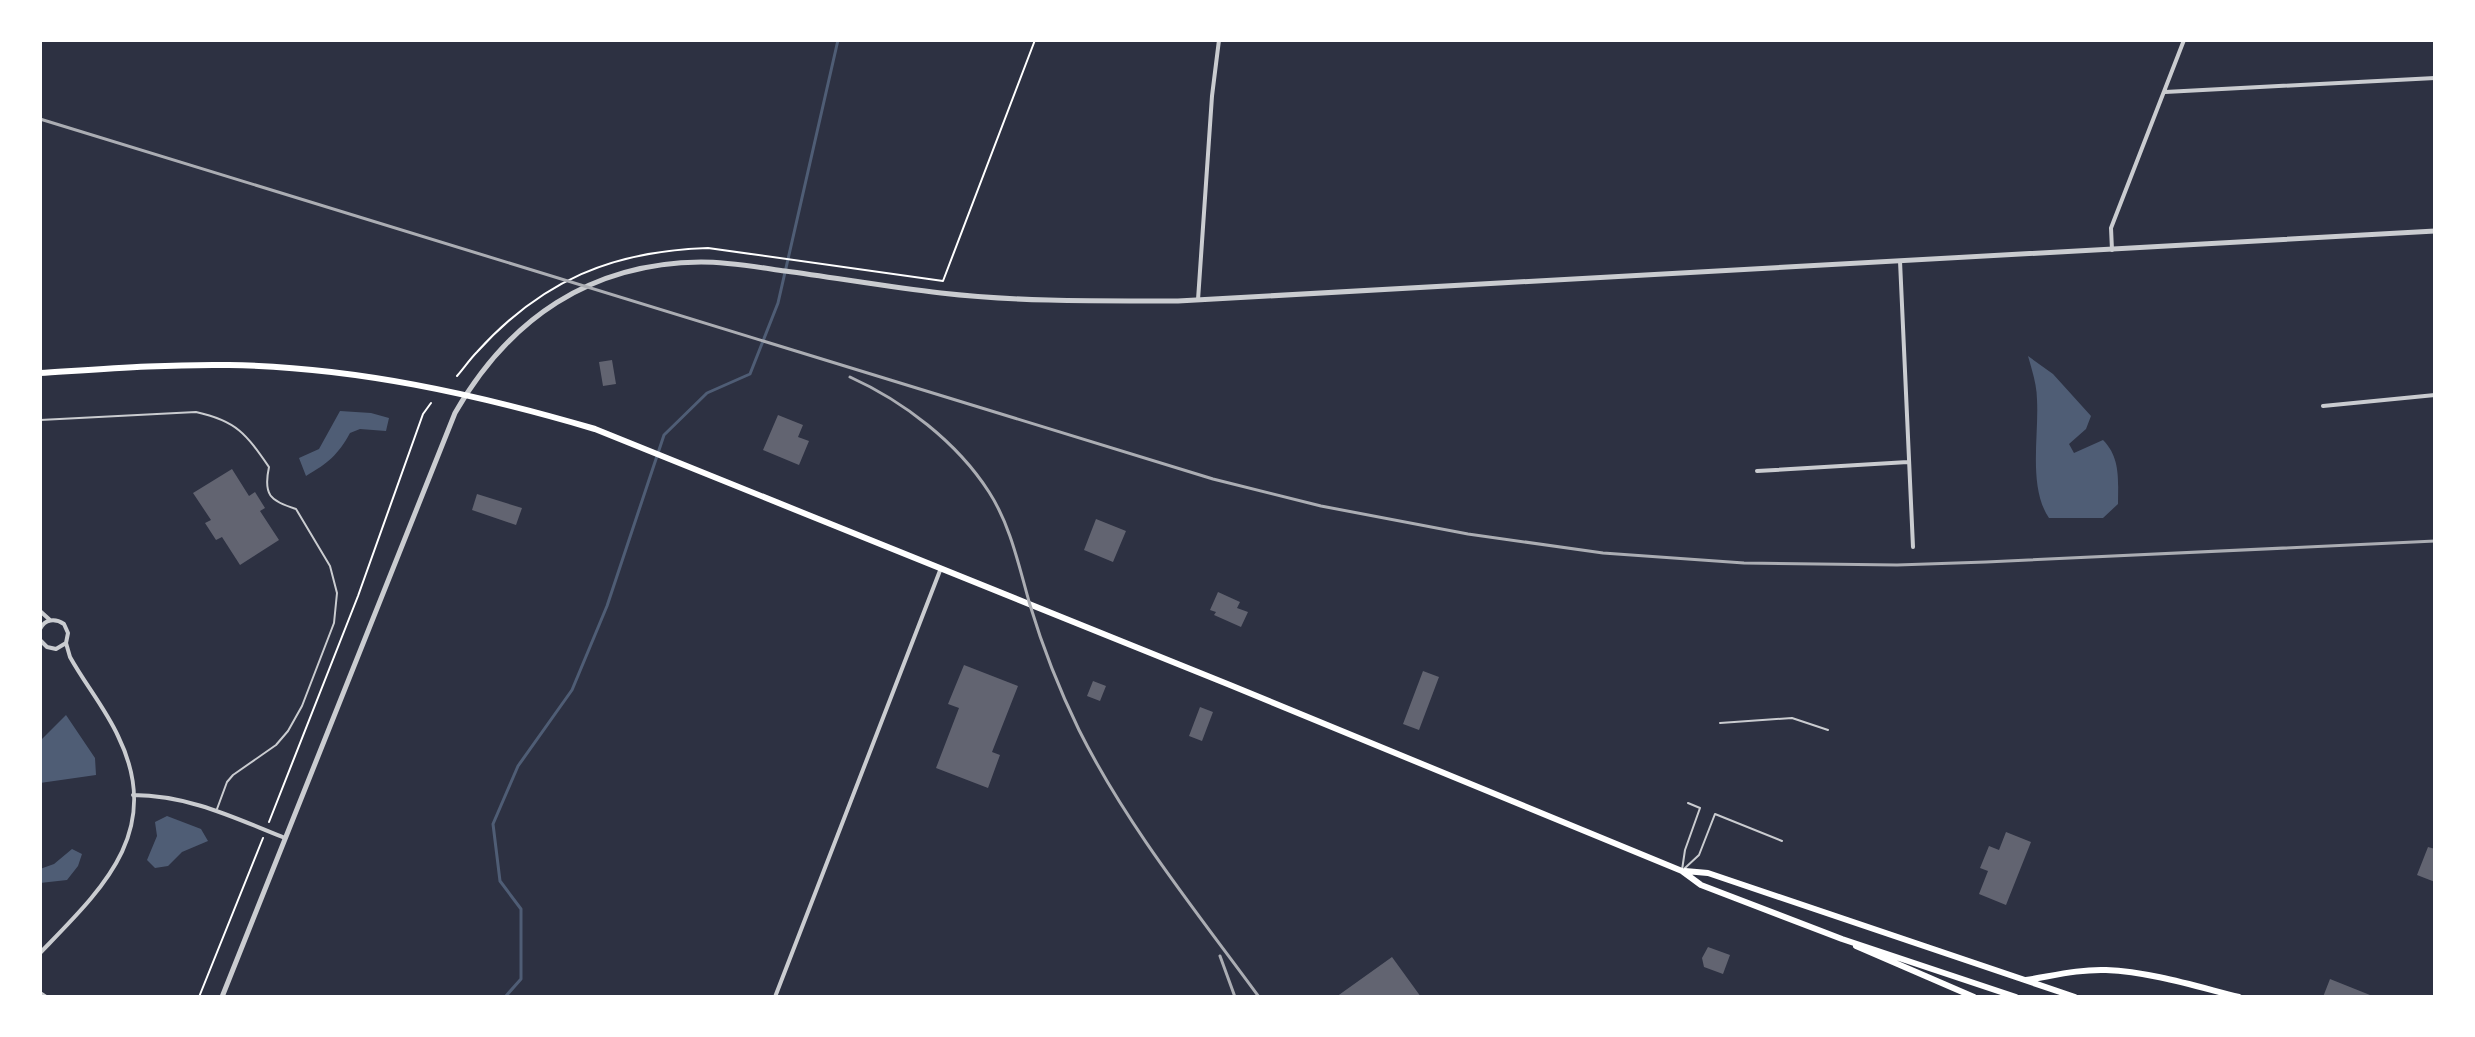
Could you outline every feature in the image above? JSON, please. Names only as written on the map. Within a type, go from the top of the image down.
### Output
[{"type":"main road","points":[[40,373],[199,365],[254,366],[366,376],[466,394],[556,417],[675,460],[941,568],[1682,871],[1701,885],[1842,939],[2016,997]]},
{"type":"main road","points":[[1682,871],[1708,873],[2075,997]]},
{"type":"main road","points":[[1842,939],[1869,954],[1974,997]]},
{"type":"main road","points":[[2024,980],[2067,973],[2115,971],[2177,981],[2239,997]]},
{"type":"street","points":[[1198,300],[1212,96],[1219,40]]},
{"type":"street","points":[[2112,250],[2111,228],[2184,40]]},
{"type":"street","points":[[2165,92],[2435,78]]},
{"type":"street","points":[[222,997],[455,413],[485,366],[513,335],[586,286],[616,275],[667,264],[718,262],[926,291],[1011,299],[1198,300],[2435,231]]},
{"type":"street","points":[[1900,259],[1913,547]]},
{"type":"street","points":[[2323,406],[2435,395]]},
{"type":"street","points":[[1757,471],[1908,462]]},
{"type":"street","points":[[775,997],[941,568]]},
{"type":"street","points":[[40,612],[50,620],[64,624],[70,657],[120,739],[131,774],[133,795],[129,834],[112,873],[40,953]]},
{"type":"street","points":[[40,612],[41,628]]},
{"type":"street","points":[[41,628],[50,620]]},
{"type":"street","points":[[40,640],[47,647],[70,657]]},
{"type":"street","points":[[56,649],[66,643]]},
{"type":"street","points":[[133,795],[168,797],[216,810],[285,838]]},
{"type":"street","points":[[40,993],[46,997]]},
{"type":"lane","points":[[40,420],[196,412],[214,416],[248,436],[269,467],[266,482],[269,495],[278,504],[296,509],[330,566],[337,593],[334,623],[302,706],[276,745],[227,782],[216,810]]},
{"type":"lane","points":[[1720,723],[1792,718],[1828,730]]},
{"type":"lane","points":[[1682,871],[1685,850],[1700,808],[1688,803]]},
{"type":"lane","points":[[1682,871],[1699,855],[1715,814],[1782,841]]},
{"type":"path","points":[[760,255],[943,281],[1035,40]]},
{"type":"path","points":[[269,822],[358,596],[423,414],[431,403]]},
{"type":"path","points":[[199,997],[263,837]]},
{"type":"water","points":[[2028,356],[2053,374],[2091,416],[2086,429],[2069,444],[2074,453],[2103,440],[2113,454],[2118,504],[2103,518],[2049,518],[2043,506],[2036,461],[2037,394]]},
{"type":"water","points":[[340,411],[371,413],[389,418],[386,431],[360,429],[350,433],[332,458],[306,476],[299,458],[319,449]]},
{"type":"water","points":[[66,715],[95,758],[96,775],[40,783],[40,741]]},
{"type":"water","points":[[167,816],[201,829],[208,841],[182,852],[168,866],[155,868],[147,860],[157,836],[155,822]]},
{"type":"water","points":[[72,849],[82,854],[78,866],[67,880],[40,883],[40,869],[54,864]]},
{"type":"building","points":[[612,360],[616,384],[603,386],[599,362]]},
{"type":"building","points":[[778,415],[803,425],[798,437],[809,441],[799,465],[763,450]]},
{"type":"building","points":[[232,469],[249,496],[255,492],[265,508],[260,511],[279,540],[240,565],[222,537],[216,540],[205,523],[211,520],[193,493]]},
{"type":"building","points":[[477,494],[522,508],[516,525],[472,510]]},
{"type":"building","points":[[1096,519],[1126,531],[1113,562],[1084,550]]},
{"type":"building","points":[[1218,592],[1240,602],[1237,608],[1248,612],[1241,627],[1214,615],[1216,612],[1210,610]]},
{"type":"building","points":[[964,665],[1018,686],[992,752],[1000,755],[988,788],[936,768],[959,708],[948,704]]},
{"type":"building","points":[[1423,671],[1439,677],[1419,730],[1403,724]]},
{"type":"building","points":[[1093,681],[1106,686],[1100,701],[1087,696]]},
{"type":"building","points":[[1200,707],[1213,712],[1202,741],[1189,736]]},
{"type":"building","points":[[2006,832],[2031,842],[2006,905],[1979,894],[1988,871],[1980,868],[1989,846],[1999,850]]},
{"type":"building","points":[[2428,847],[2435,849],[2435,882],[2417,875]]},
{"type":"building","points":[[1708,947],[1730,955],[1723,974],[1704,967],[1702,958]]},
{"type":"building","points":[[1392,957],[1421,997],[1336,997]]},
{"type":"building","points":[[2330,979],[2375,997],[2323,997]]},
{"type":"waterway","points":[[505,997],[521,979],[521,909],[500,881],[493,824],[518,766],[572,690],[607,606],[664,435],[707,393],[750,374],[778,303],[838,40]]},
{"type":"railway","points":[[40,119],[1213,479],[1321,506],[1468,534],[1603,553],[1744,563],[1897,565],[2435,541]]},
{"type":"railway","points":[[850,377],[890,398],[927,425],[961,456],[989,492],[1009,533],[1052,669],[1098,766],[1163,867],[1259,997]]},
{"type":"railway","points":[[1220,956],[1235,997]]}]
